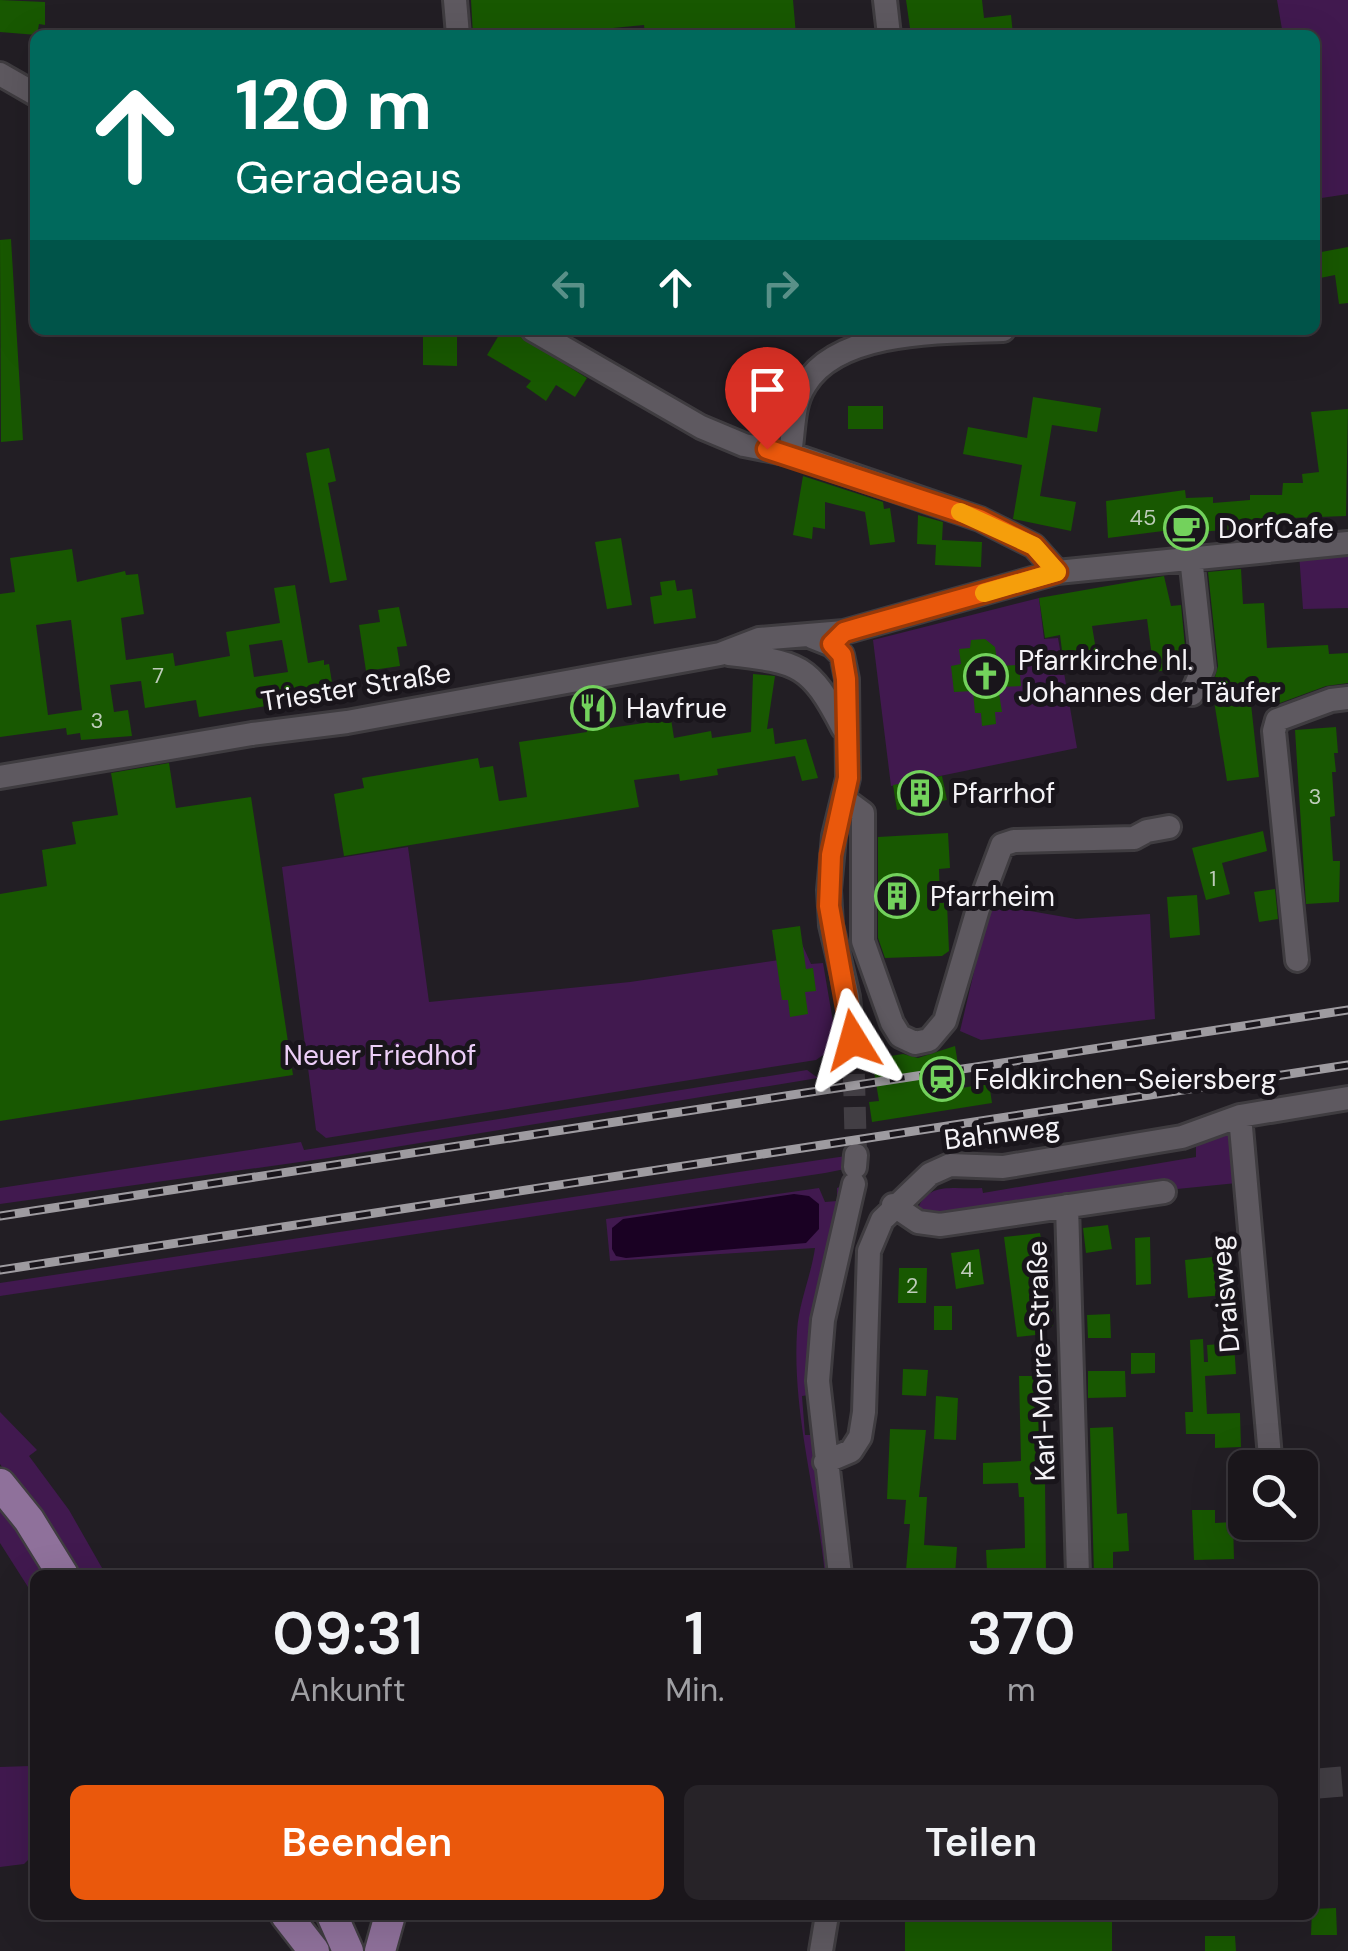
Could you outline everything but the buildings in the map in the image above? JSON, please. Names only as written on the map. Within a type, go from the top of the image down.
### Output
[{"type":"main road","points":[[0,1484],[30,1520],[61,1570]]},
{"type":"main road","points":[[290,1920],[314,1951]]},
{"type":"main road","points":[[334,1920],[349,1951]]},
{"type":"main road","points":[[349,1951],[352,1920]]},
{"type":"main road","points":[[380,1951],[389,1920]]},
{"type":"street","points":[[455,0],[458,30]]},
{"type":"street","points":[[885,0],[888,30]]},
{"type":"street","points":[[0,74],[30,91]]},
{"type":"street","points":[[542,335],[701,427],[744,445],[790,454],[980,519],[1034,546],[1057,572]]},
{"type":"street","points":[[790,454],[798,398],[806,382],[829,361],[888,335]]},
{"type":"street","points":[[720,654],[758,639],[829,638],[1057,572],[1348,543]]},
{"type":"street","points":[[1191,556],[1203,668],[1192,694]]},
{"type":"street","points":[[806,671],[829,638]]},
{"type":"street","points":[[829,638],[842,655],[846,679],[848,778],[831,855],[829,906],[853,1040]]},
{"type":"street","points":[[720,654],[773,659],[806,671],[822,687],[846,734]]},
{"type":"street","name":"Triester Straße","points":[[0,778],[252,734],[348,722],[720,654]]},
{"type":"street","points":[[1296,960],[1276,720],[1331,700],[1348,698]]},
{"type":"street","points":[[844,798],[863,812],[863,941],[892,1023],[900,1036],[915,1043],[929,1040],[945,1021],[978,908],[1002,844],[1134,838],[1146,830],[1169,826]]},
{"type":"street","name":"Bahnweg","points":[[825,1462],[851,1452],[860,1437],[864,1412],[866,1270],[874,1234],[893,1206],[939,1168],[961,1164],[1003,1167],[1182,1137],[1240,1116],[1348,1098]]},
{"type":"street","name":"Draisweg","points":[[1240,1116],[1269,1450]]},
{"type":"street","points":[[839,1570],[818,1398],[820,1342],[855,1169]]},
{"type":"street","points":[[1067,1206],[1164,1192]]},
{"type":"street","name":"Karl-Morre-Straße","points":[[893,1206],[918,1222],[940,1225],[1067,1206],[1078,1570]]},
{"type":"street","points":[[821,1951],[826,1920]]},
{"type":"green space","points":[[1277,0],[1348,0],[1348,194],[1320,198],[1320,30],[1282,30]]},
{"type":"green space","points":[[1348,551],[1348,608],[1303,609],[1299,553]]},
{"type":"green space","points":[[1039,598],[1044,639],[1058,638],[1077,748],[891,786],[873,640]]},
{"type":"green space","name":"Neuer Friedhof","points":[[408,847],[429,1002],[630,982],[793,958],[802,944],[811,964],[823,963],[837,1045],[816,1060],[326,1138],[316,1130],[282,867]]},
{"type":"green space","points":[[990,904],[1076,919],[1150,914],[1155,1019],[981,1040],[960,1031]]},
{"type":"green space","points":[[807,1070],[818,1078],[328,1158],[0,1204],[0,1188],[301,1142],[304,1150]]},
{"type":"green space","points":[[1224,1132],[1232,1137],[1237,1183],[1067,1200],[944,1219],[923,1213],[919,1206],[930,1193],[946,1188],[982,1188],[983,1193],[1196,1157],[1196,1144]]},
{"type":"green space","points":[[846,1156],[845,1169],[825,1173],[0,1296],[0,1283]]},
{"type":"green space","points":[[844,1185],[809,1395],[802,1396],[805,1435],[812,1435],[829,1570],[824,1570],[802,1423],[796,1362],[798,1320],[815,1248],[610,1261],[606,1219],[819,1188],[825,1202],[837,1201],[837,1188]]},
{"type":"green space","points":[[0,1412],[37,1450],[29,1456],[69,1510],[103,1570],[74,1570],[0,1464]]},
{"type":"green space","points":[[0,1499],[49,1570],[30,1570],[30,1590],[0,1543]]},
{"type":"green space","points":[[30,1766],[30,1858],[24,1864],[0,1867],[0,1767]]},
{"type":"shaded area","points":[[794,1194],[809,1196],[819,1204],[819,1229],[806,1243],[626,1258],[616,1256],[612,1249],[612,1228],[623,1219]]},
{"type":"tunnel","points":[[853,1041],[856,1155]]},
{"type":"tunnel","points":[[1318,1784],[1348,1781]]},
{"type":"railway","points":[[0,1216],[1348,1010]]},
{"type":"railway","points":[[0,1270],[1348,1065]]},
{"type":"slow traffic","points":[[960,512],[1034,546],[1057,572],[984,593]]},
{"type":"place","name":"DorfCafe","points":[[1186,528]]},
{"type":"place","name":"Pfarrkirche hl. Johannes der Täufer","points":[[986,676]]},
{"type":"place","name":"Havfrue","points":[[593,708]]},
{"type":"place","name":"Pfarrhof","points":[[920,793]]},
{"type":"place","name":"Pfarrheim","points":[[897,896]]},
{"type":"place","name":"Feldkirchen-Seiersberg","points":[[942,1079]]},
{"type":"route","points":[[767,449],[980,519],[1034,546],[1057,572],[844,632],[832,644],[842,655],[846,679],[848,778],[831,855],[829,906],[853,1040]]}]
